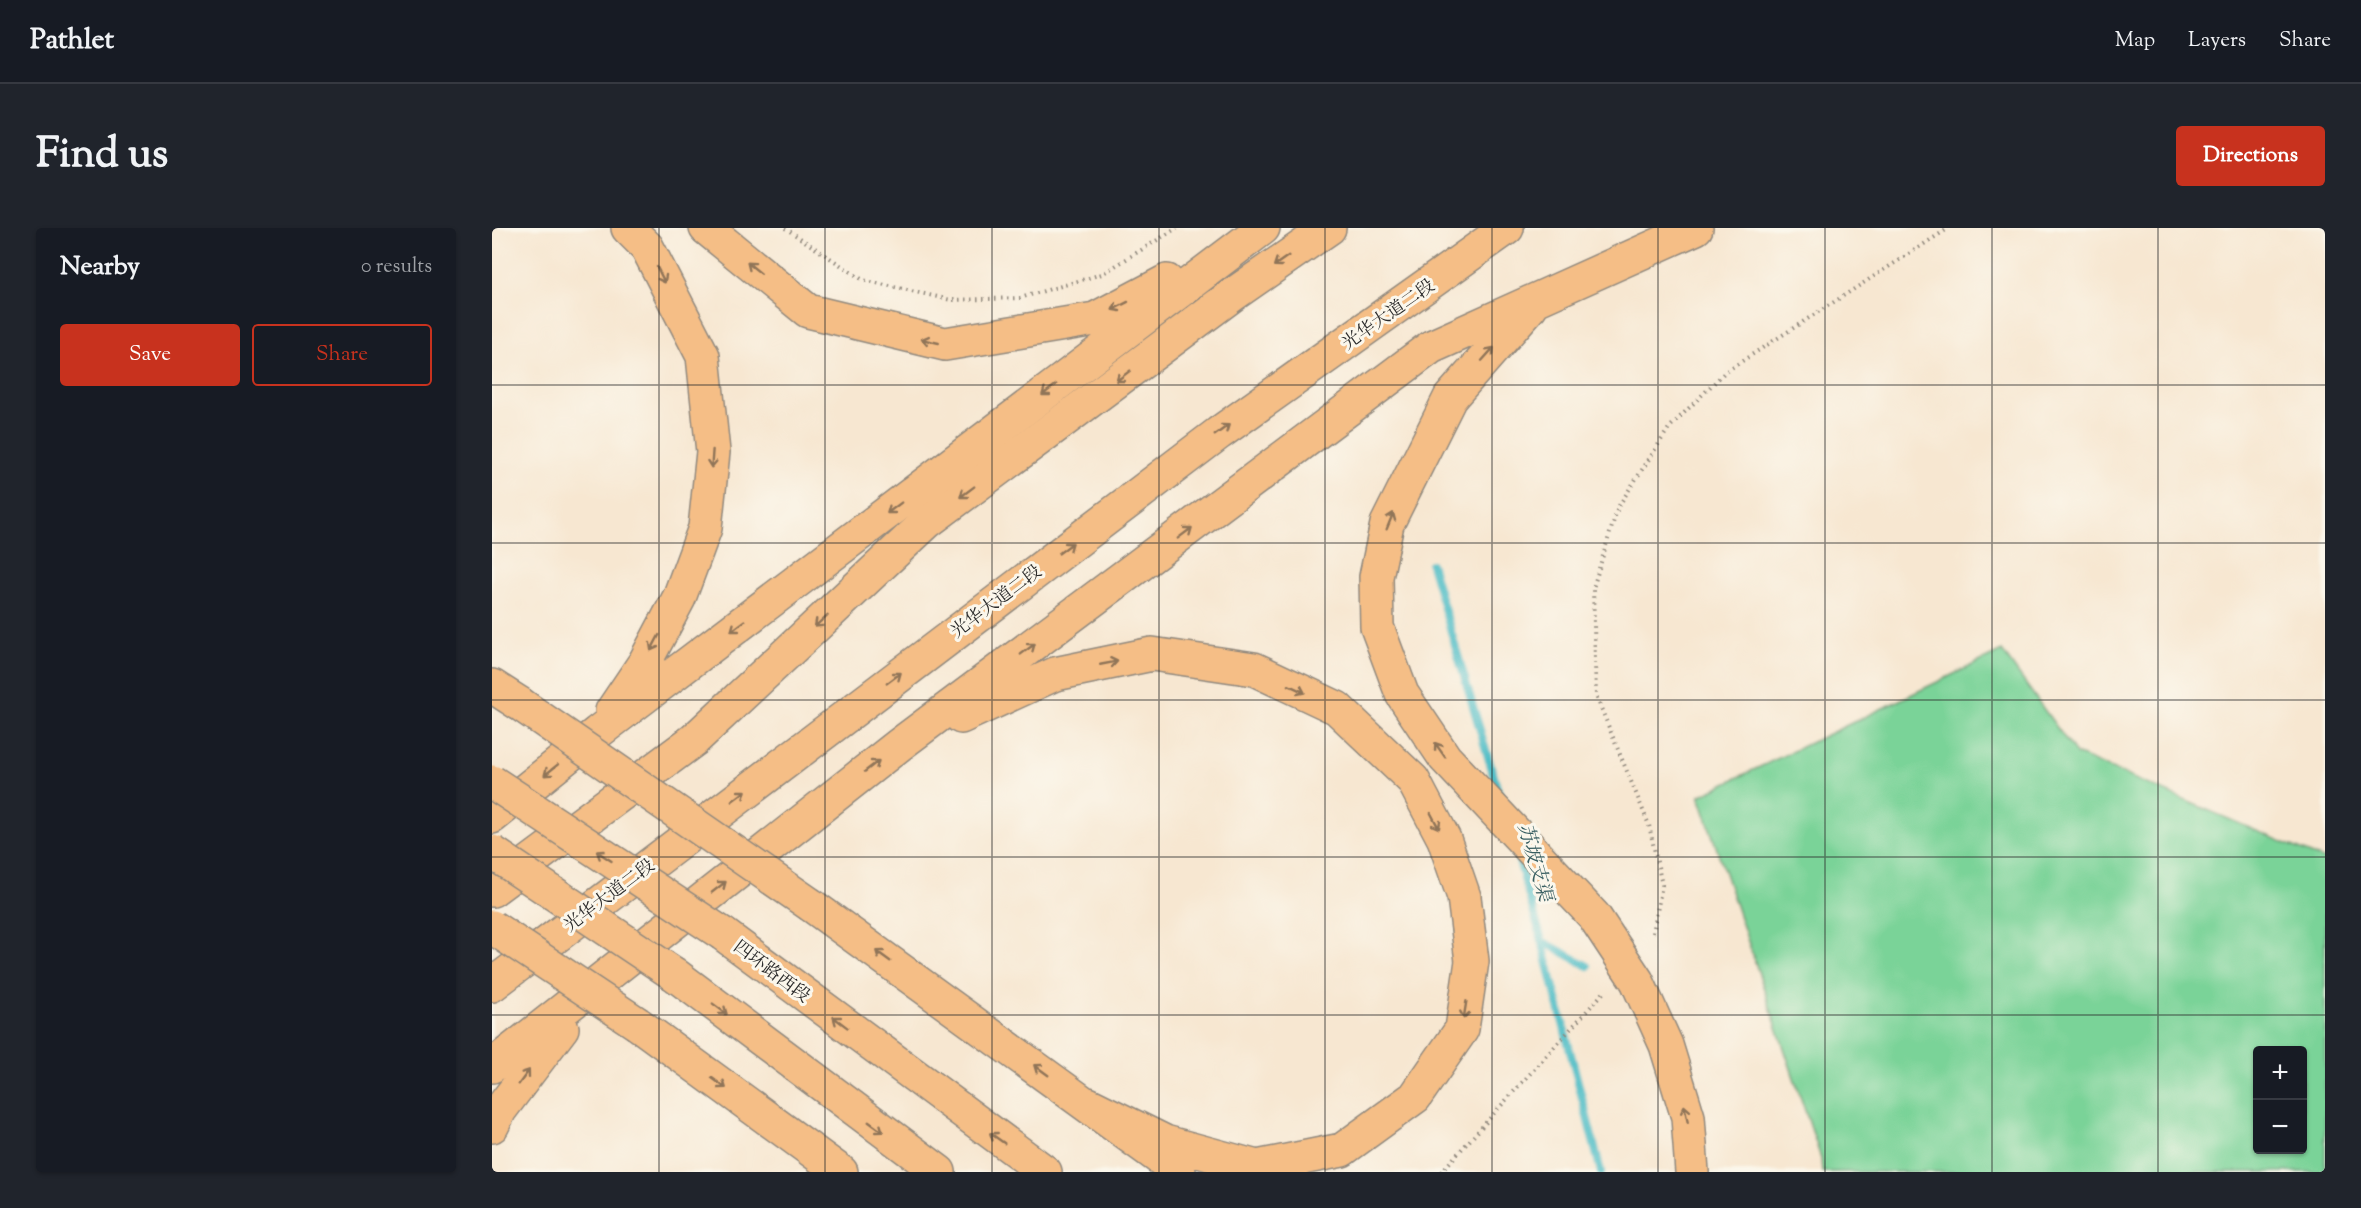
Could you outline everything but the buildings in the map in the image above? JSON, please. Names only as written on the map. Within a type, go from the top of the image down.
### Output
[{"type":"main road","points":[[598,732],[645,662],[680,597],[705,528],[713,452],[703,356],[647,247],[628,228]]},
{"type":"main road","points":[[706,228],[808,311],[945,344],[1095,319],[1255,234]]},
{"type":"main road","points":[[492,890],[694,741],[927,522],[1231,296],[1329,228]]},
{"type":"main road","name":"光华大道二段","points":[[492,984],[1218,433],[1507,228]]},
{"type":"main road","points":[[492,1066],[899,745],[1431,347],[1540,296],[1696,228]]},
{"type":"main road","points":[[492,817],[598,732],[1255,234]]},
{"type":"main road","points":[[1540,296],[1450,398],[1387,524],[1376,577],[1377,627],[1402,694],[1445,758],[1594,916],[1637,981],[1666,1045],[1688,1117],[1692,1172]]},
{"type":"main road","points":[[899,745],[1054,674],[1152,654],[1254,669],[1337,708],[1413,780],[1444,839],[1464,897],[1472,961],[1462,1029],[1415,1098],[1342,1150],[1257,1167],[1164,1142],[1089,1104]]},
{"type":"main road","points":[[492,686],[811,904],[1089,1104],[1179,1172]]},
{"type":"main road","name":"四环路西段","points":[[492,782],[723,934],[1045,1172]]},
{"type":"main road","points":[[492,852],[674,974],[939,1172]]},
{"type":"main road","points":[[492,927],[638,1024],[841,1172]]},
{"type":"main road","points":[[492,1126],[545,1048],[608,974]]},
{"type":"path","points":[[786,228],[863,280],[951,300],[1020,298],[1102,274],[1177,228]]},
{"type":"path","points":[[1653,933],[1662,885],[1649,825],[1596,696],[1593,588],[1618,507],[1670,428],[1725,372],[1949,228]]},
{"type":"path","points":[[1441,1172],[1604,992]]},
{"type":"green space","points":[[2002,651],[2076,754],[2325,860],[2325,1172],[1822,1172],[1821,1158],[1699,796]]},
{"type":"waterway","name":"苏坡支渠","points":[[1431,564],[1501,801]]},
{"type":"waterway","name":"苏坡支渠","points":[[1516,851],[1542,941],[1601,1172]]},
{"type":"waterway","points":[[1542,941],[1588,966]]}]
